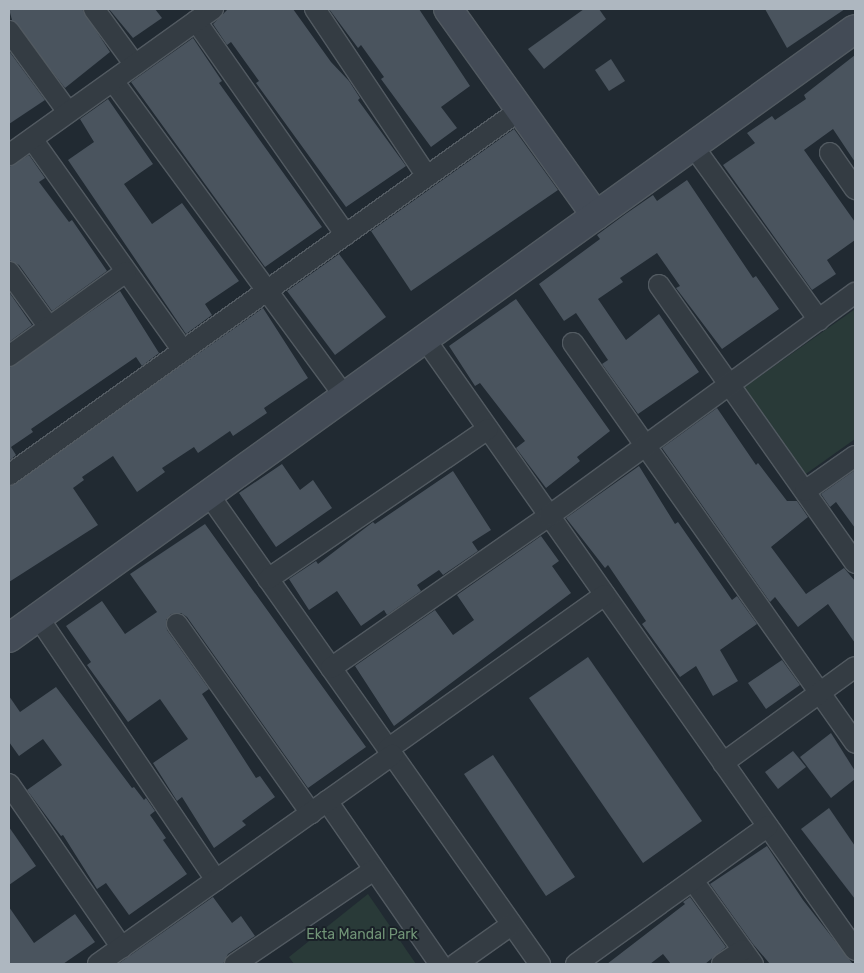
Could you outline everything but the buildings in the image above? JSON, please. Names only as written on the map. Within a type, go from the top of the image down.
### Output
[{"type":"street","points":[[94,9],[135,65]]},
{"type":"street","points":[[9,155],[213,9]]},
{"type":"street","points":[[315,9],[427,176]]},
{"type":"street","points":[[448,9],[596,216]]},
{"type":"street","points":[[196,21],[346,235]]},
{"type":"street","points":[[9,638],[855,29]]},
{"type":"street","points":[[11,39],[68,112]]},
{"type":"street","points":[[113,81],[344,397]]},
{"type":"street","points":[[9,475],[520,110]]},
{"type":"street","points":[[32,139],[183,351]]},
{"type":"street","points":[[693,146],[819,320]]},
{"type":"street","points":[[830,153],[855,189]]},
{"type":"street","points":[[9,272],[49,327]]},
{"type":"street","points":[[9,356],[126,272]]},
{"type":"street","points":[[659,285],[855,563]]},
{"type":"street","points":[[331,668],[549,516],[855,294]]},
{"type":"street","points":[[425,339],[855,950]]},
{"type":"street","points":[[573,343],[855,743]]},
{"type":"street","points":[[268,579],[488,429]]},
{"type":"street","points":[[805,491],[855,456]]},
{"type":"street","points":[[209,495],[540,964]]},
{"type":"street","points":[[98,964],[327,801],[390,752],[605,595]]},
{"type":"street","points":[[38,617],[216,880]]},
{"type":"street","points":[[177,624],[310,813]]},
{"type":"street","points":[[723,762],[855,667]]},
{"type":"street","points":[[9,784],[122,948]]},
{"type":"street","points":[[327,801],[440,964]]},
{"type":"street","points":[[576,964],[694,882],[768,826]]},
{"type":"street","points":[[235,964],[374,870]]},
{"type":"street","points":[[694,882],[748,957],[722,964]]},
{"type":"street","points":[[456,964],[511,925]]},
{"type":"green space","points":[[855,309],[855,439],[803,476],[742,389]]},
{"type":"green space","name":"Ekta Mandal Park","points":[[368,894],[416,964],[294,964],[289,957]]}]
